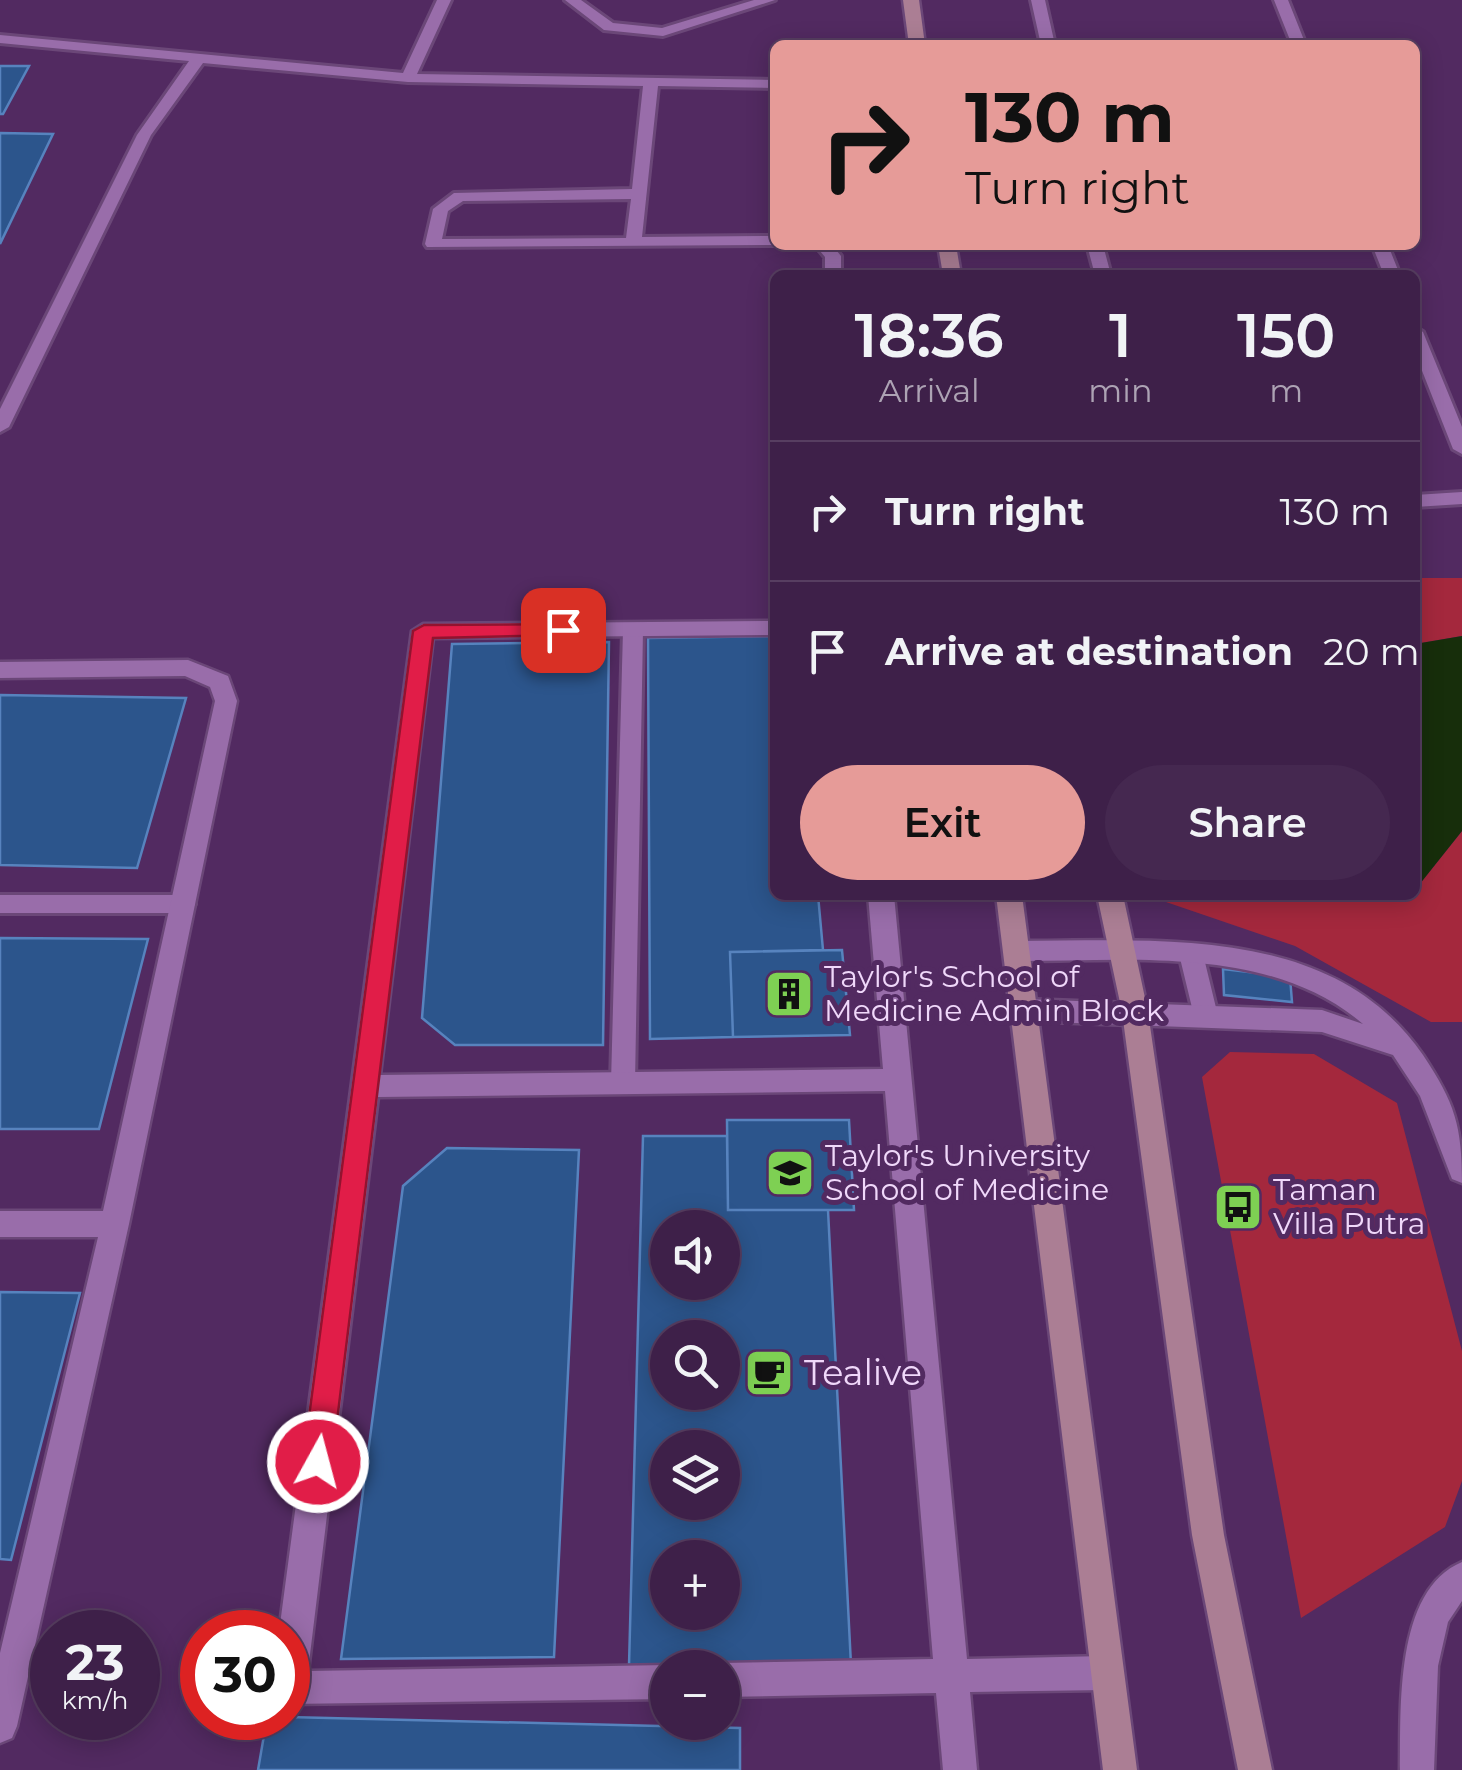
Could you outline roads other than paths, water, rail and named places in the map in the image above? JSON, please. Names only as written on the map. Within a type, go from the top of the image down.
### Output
[{"type":"main road","points":[[912,0],[916,40]]},
{"type":"main road","points":[[1009,900],[1120,1770]]},
{"type":"main road","points":[[1111,900],[1135,1012],[1208,1535],[1255,1770]]},
{"type":"street","points":[[650,1682],[289,1688],[424,631],[770,628]]},
{"type":"street","points":[[0,670],[188,668],[220,682],[226,701],[116,1224],[12,1620],[0,1726]]},
{"type":"street","points":[[882,900],[960,1770]]},
{"type":"street","points":[[1017,951],[1235,954],[1323,978],[1380,1018],[1410,1050],[1451,1129],[1462,1171]]},
{"type":"street","points":[[1023,1010],[1322,1022],[1410,1050]]},
{"type":"street","points":[[366,1086],[898,1080]]},
{"type":"street","points":[[0,1224],[116,1224]]},
{"type":"street","points":[[1417,1770],[1423,1641],[1449,1587],[1462,1578]]},
{"type":"street","points":[[740,1680],[1106,1673]]},
{"type":"lane","points":[[408,78],[444,0]]},
{"type":"lane","points":[[572,0],[609,27],[663,32],[768,0]]},
{"type":"lane","points":[[1038,0],[1047,40]]},
{"type":"lane","points":[[1281,0],[1297,40]]},
{"type":"lane","points":[[0,39],[408,78],[770,84]]},
{"type":"lane","points":[[0,427],[144,135],[199,58]]},
{"type":"lane","points":[[634,242],[651,82]]},
{"type":"lane","points":[[638,194],[460,196],[441,209],[432,244],[770,241]]},
{"type":"lane","points":[[1420,344],[1462,449]]},
{"type":"lane","points":[[1420,501],[1462,498]]},
{"type":"lane","points":[[623,1084],[633,630]]},
{"type":"lane","points":[[0,904],[184,904]]},
{"type":"lane","points":[[1190,954],[1206,1016]]},
{"type":"place","name":"Taylor's School of Medicine Admin Block","points":[[789,994]]},
{"type":"place","name":"Taylor's University School of Medicine","points":[[790,1173]]},
{"type":"place","name":"Taman Villa Putra","points":[[1238,1207]]},
{"type":"place","name":"Tealive","points":[[769,1373]]}]
